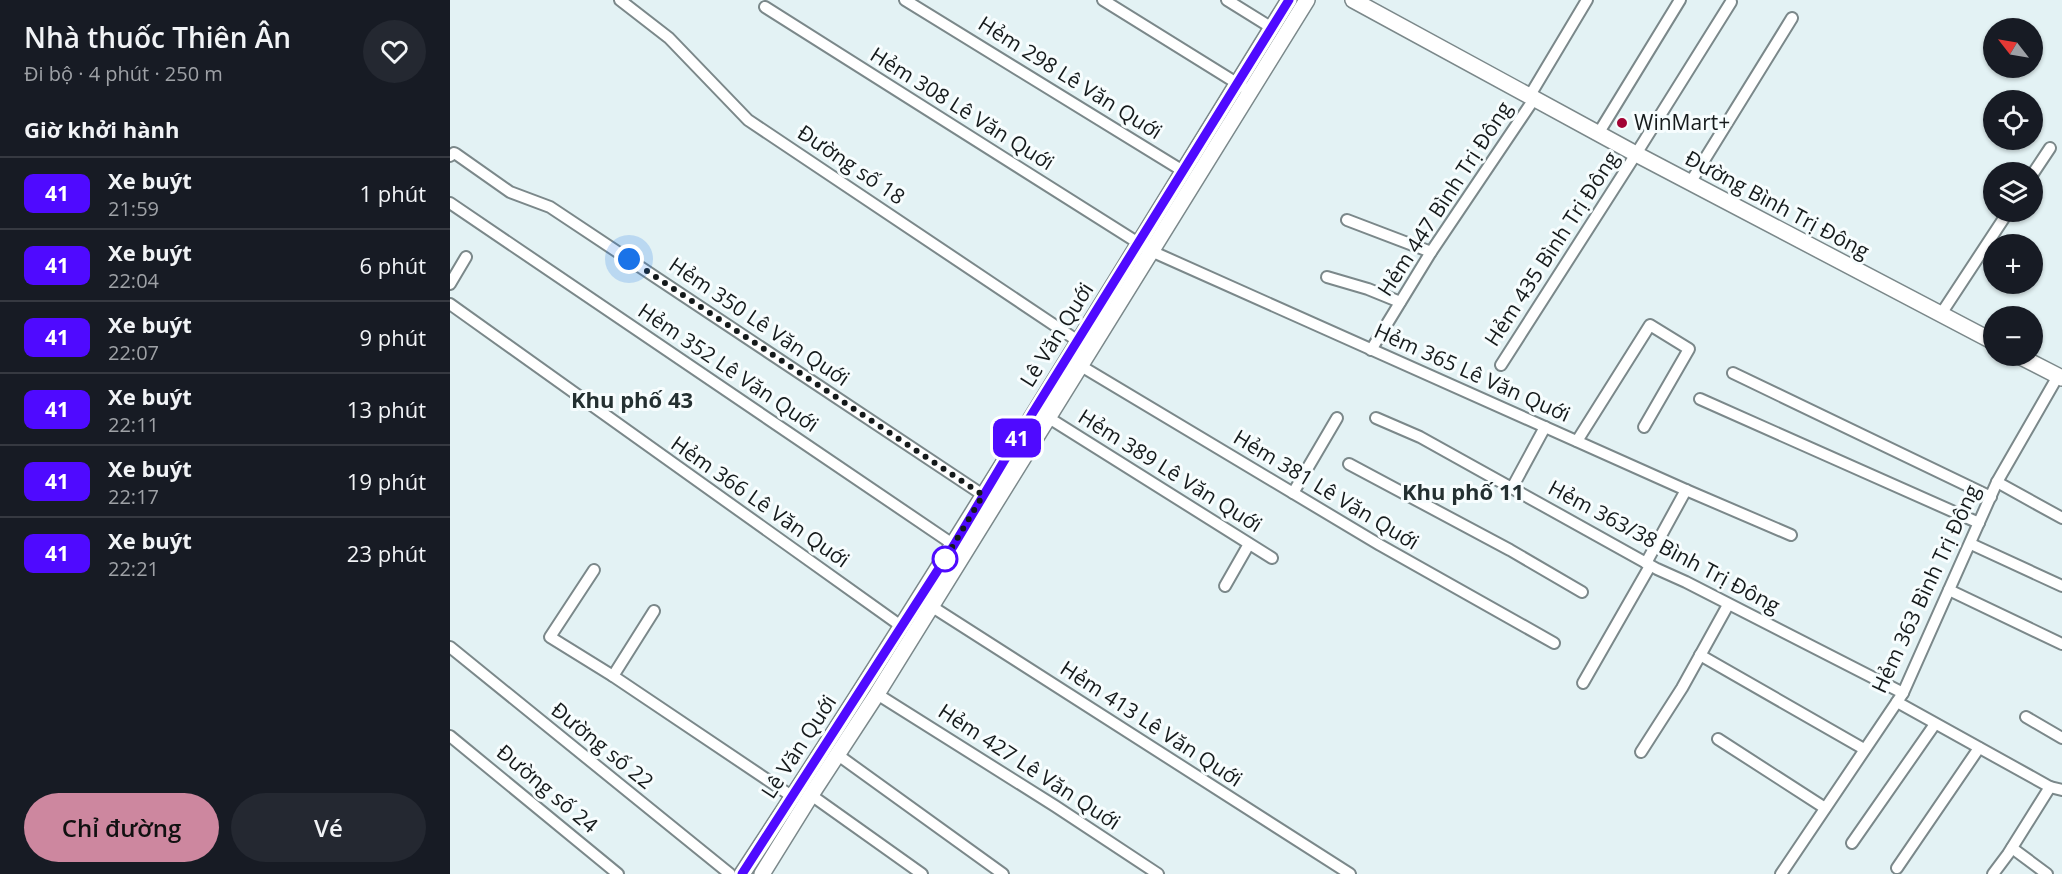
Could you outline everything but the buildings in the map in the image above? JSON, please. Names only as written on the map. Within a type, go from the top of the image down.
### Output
[{"type":"main road","name":"Lê Văn Quới","points":[[742,874],[793,796],[852,718],[877,694],[931,606],[1078,341],[1145,247],[1243,87],[1272,28],[1289,0]]},
{"type":"main road","name":"Lê Văn Quới","points":[[762,874],[838,755],[852,718],[901,626],[954,545],[1048,418],[1081,366],[1183,171],[1307,0]]},
{"type":"main road","name":"Đường Bình Trị Đông","points":[[1353,0],[1598,134],[1983,336]]},
{"type":"main road","points":[[2039,366],[2060,377]]},
{"type":"street","name":"Đường số 18","points":[[620,0],[669,38],[748,120],[1078,341]]},
{"type":"street","name":"Hẻm 298 Lê Văn Quới","points":[[906,0],[1183,171]]},
{"type":"street","points":[[1103,0],[1243,87]]},
{"type":"street","points":[[1227,0],[1272,28]]},
{"type":"street","name":"Hẻm 447 Bình Trị Đông","points":[[1371,350],[1431,252],[1532,98],[1587,0]]},
{"type":"street","points":[[1598,134],[1680,0]]},
{"type":"street","name":"Hẻm 435 Bình Trị Đông","points":[[1501,365],[1731,2]]},
{"type":"street","name":"Hẻm 308 Lê Văn Quới","points":[[765,7],[1145,247]]},
{"type":"street","points":[[1690,183],[1792,18]]},
{"type":"street","points":[[2041,162],[2050,148]]},
{"type":"street","name":"Hẻm 350 Lê Văn Quới","points":[[450,156],[456,154],[510,192],[550,207],[990,499]]},
{"type":"street","name":"Hẻm 352 Lê Văn Quới","points":[[450,203],[954,545]]},
{"type":"street","points":[[1347,220],[1431,252]]},
{"type":"street","points":[[1941,314],[2001,222]]},
{"type":"street","name":"Hẻm 365 Lê Văn Quới","points":[[1145,247],[1371,350],[1791,535]]},
{"type":"street","points":[[450,284],[466,257]]},
{"type":"street","points":[[1327,277],[1368,289],[1400,302]]},
{"type":"street","name":"Hẻm 366 Lê Văn Quới","points":[[450,304],[901,626]]},
{"type":"street","points":[[1577,441],[1650,325],[1689,349],[1644,428]]},
{"type":"street","name":"Hẻm 381 Lê Văn Quới","points":[[1081,366],[1380,545],[1554,643]]},
{"type":"street","points":[[1733,373],[1991,497]]},
{"type":"street","name":"Hẻm 363 Bình Trị Đông","points":[[1781,874],[1900,698],[1997,482],[2060,377]]},
{"type":"street","points":[[1700,399],[1980,523]]},
{"type":"street","name":"Hẻm 389 Lê Văn Quới","points":[[1048,418],[1272,558]]},
{"type":"street","points":[[1293,493],[1337,418]]},
{"type":"street","name":"Hẻm 363/38 Bình Trị Đông","points":[[1376,418],[1420,437],[1648,564],[1686,582],[1900,698],[1935,723],[2050,788],[2062,790]]},
{"type":"street","points":[[1512,488],[1545,427]]},
{"type":"street","points":[[1349,464],[1510,550],[1582,592]]},
{"type":"street","points":[[1997,482],[2062,518]]},
{"type":"street","points":[[1583,683],[1686,490]]},
{"type":"street","points":[[1225,586],[1249,544]]},
{"type":"street","points":[[1971,544],[2062,586]]},
{"type":"street","points":[[594,570],[550,637],[613,676],[793,796]]},
{"type":"street","points":[[1950,590],[2062,644]]},
{"type":"street","points":[[1641,752],[1728,605]]},
{"type":"street","name":"Hẻm 413 Lê Văn Quới","points":[[931,606],[1350,874]]},
{"type":"street","points":[[613,676],[654,611]]},
{"type":"street","name":"Đường số 22","points":[[450,647],[730,874]]},
{"type":"street","points":[[1700,655],[1864,749]]},
{"type":"street","name":"Hẻm 427 Lê Văn Quới","points":[[877,694],[1158,874]]},
{"type":"street","points":[[2026,717],[2062,738]]},
{"type":"street","points":[[1852,843],[1935,723]]},
{"type":"street","name":"Đường số 24","points":[[450,736],[618,874]]},
{"type":"street","points":[[1718,739],[1825,808]]},
{"type":"street","points":[[1897,868],[1979,748]]},
{"type":"street","points":[[838,755],[1003,874]]},
{"type":"street","points":[[1993,874],[2050,788]]},
{"type":"street","points":[[811,795],[922,874]]},
{"type":"street","points":[[2012,848],[2047,874]]},
{"type":"bus line","name":"41","points":[[742,874],[954,545],[1032,414],[1289,0]]},
{"type":"place","name":"WinMart+","points":[[1622,123]]},
{"type":"district","name":"Khu phố 43","points":[[632,400]]},
{"type":"district","name":"Khu phố 11","points":[[1463,492]]},
{"type":"route","points":[[629,259],[983,495],[944,561],[945,559]]}]
